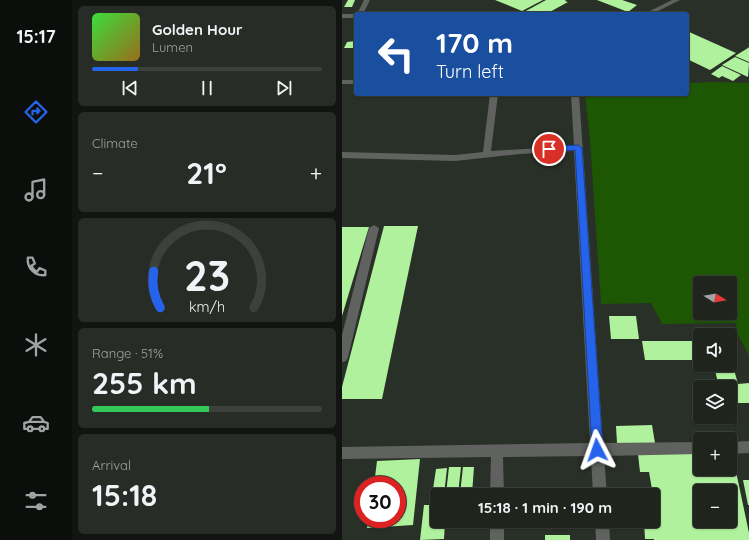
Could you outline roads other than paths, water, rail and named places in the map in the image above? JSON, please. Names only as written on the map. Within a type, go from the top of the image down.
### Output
[{"type":"street","points":[[361,12],[367,0]]},
{"type":"street","points":[[651,12],[677,0]]},
{"type":"street","points":[[342,16],[354,16]]},
{"type":"street","points":[[342,82],[354,82]]},
{"type":"street","points":[[487,154],[494,96]]},
{"type":"street","points":[[575,96],[600,488]]},
{"type":"street","points":[[342,155],[455,158],[487,154],[578,148]]},
{"type":"street","points":[[342,357],[374,228]]},
{"type":"street","points":[[342,453],[693,448]]},
{"type":"street","points":[[737,448],[749,448]]},
{"type":"street","points":[[497,452],[497,488]]},
{"type":"street","points":[[497,528],[497,540]]},
{"type":"street","points":[[602,528],[603,540]]}]
